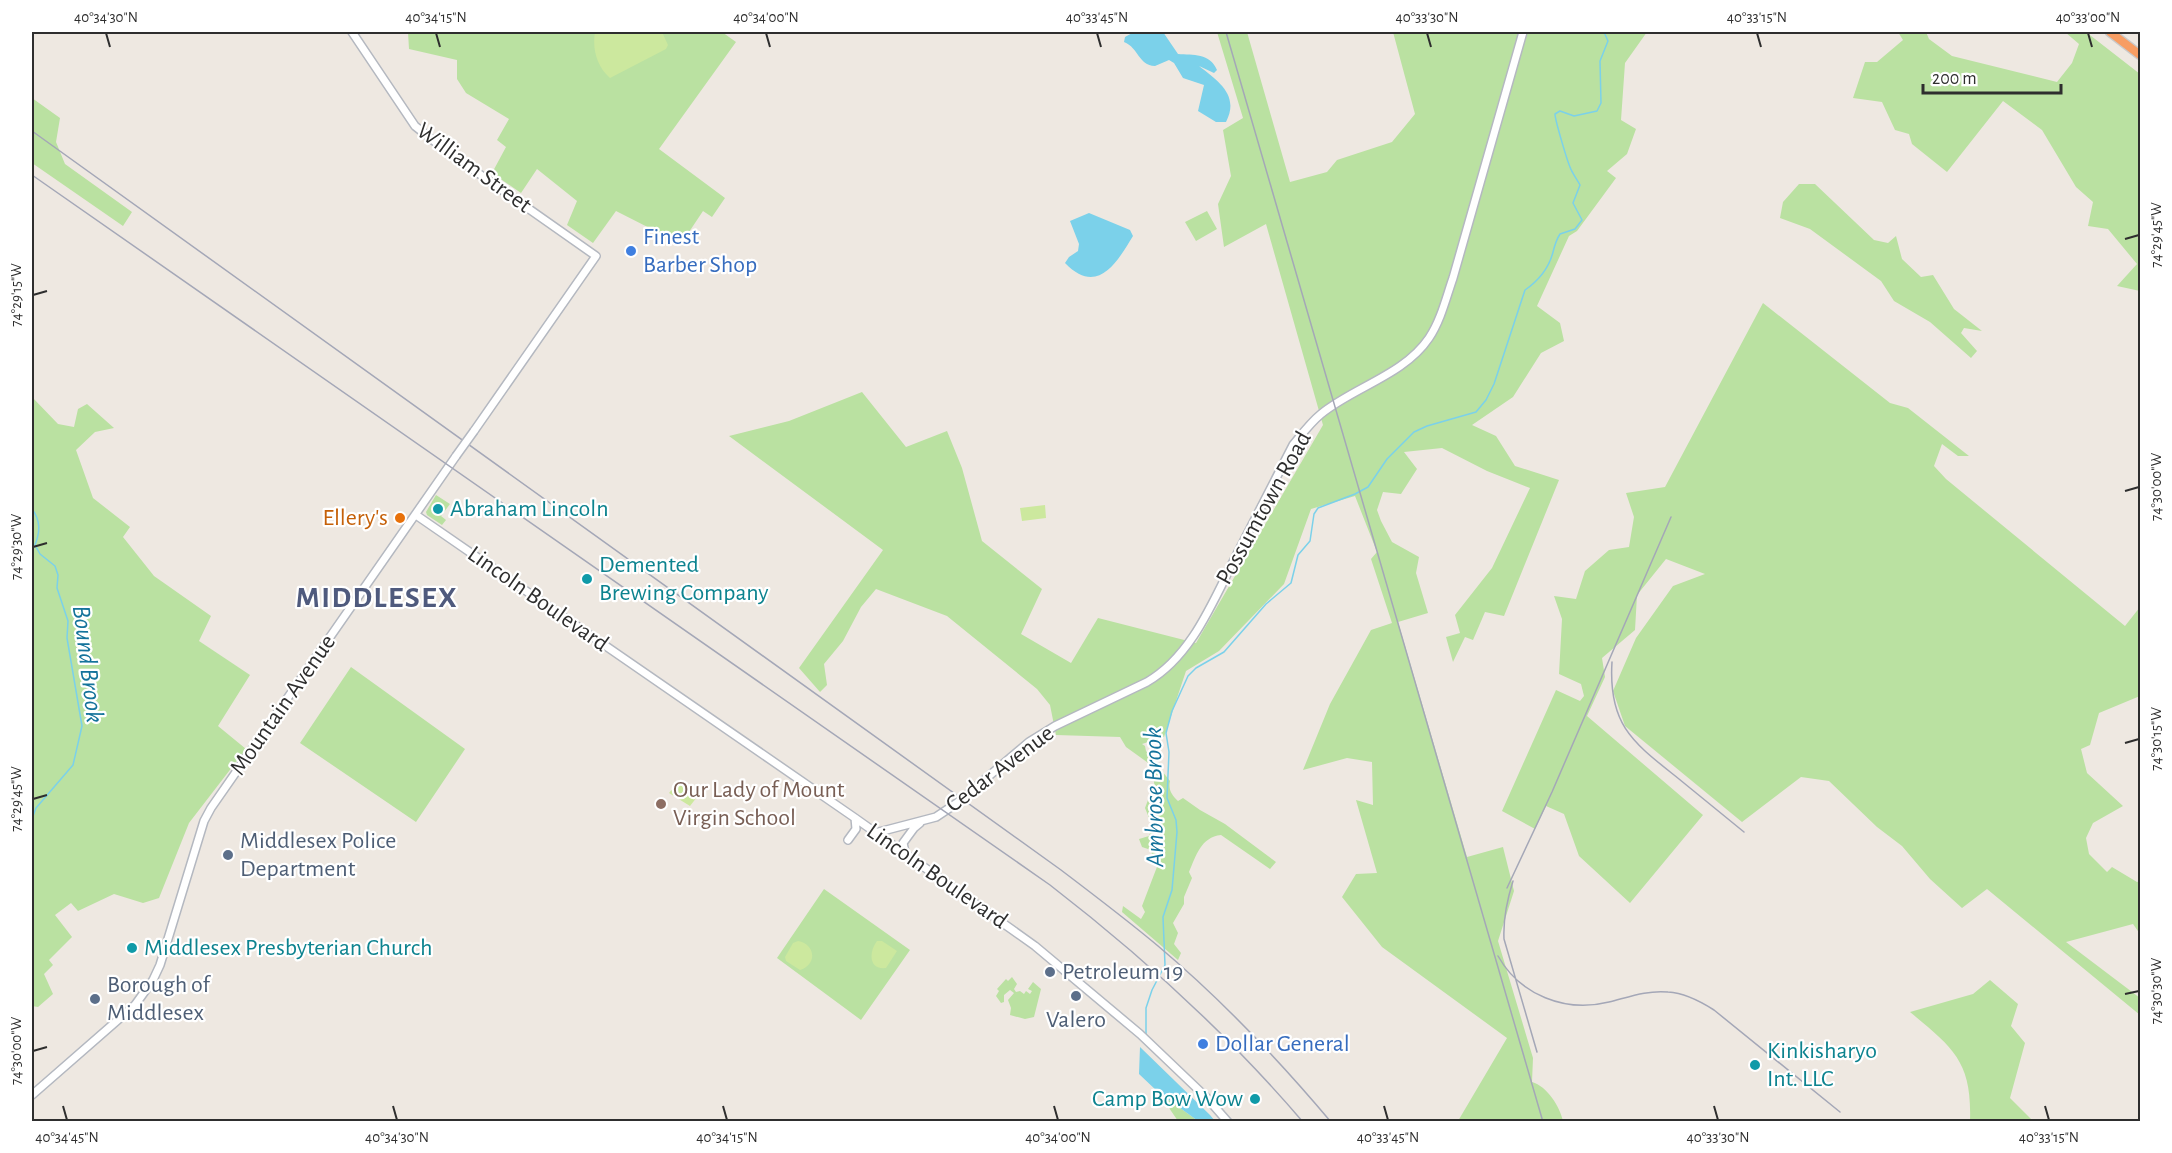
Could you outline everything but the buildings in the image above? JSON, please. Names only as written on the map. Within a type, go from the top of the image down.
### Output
[{"type":"highway","points":[[2110,32],[2140,55]]},
{"type":"main road","name":"William Street","points":[[352,32],[415,126],[448,152],[596,256]]},
{"type":"main road","name":"Possumtown Road","points":[[1122,695],[1160,674],[1178,657],[1188,643],[1215,598],[1293,445],[1306,428],[1329,408],[1385,376],[1409,359],[1428,339],[1441,316],[1453,278],[1523,32]]},
{"type":"main road","name":"Mountain Avenue","points":[[32,1095],[145,994],[160,965],[204,821],[211,808],[596,256]]},
{"type":"main road","name":"Lincoln Boulevard","points":[[416,515],[907,854],[1035,946],[1140,1034],[1206,1097],[1228,1122]]},
{"type":"main road","name":"Cedar Avenue","points":[[875,833],[936,817],[951,808],[1029,742],[1055,726],[1122,695]]},
{"type":"main road","points":[[848,840],[856,829],[855,818]]},
{"type":"main road","points":[[907,854],[903,843],[914,828],[924,821]]},
{"type":"green space","points":[[408,32],[722,32],[736,42],[659,149],[725,198],[712,217],[703,211],[681,244],[616,211],[593,243],[567,225],[577,201],[537,169],[521,193],[492,173],[506,147],[497,140],[509,119],[466,93],[457,79],[457,60],[409,49]]},
{"type":"green space","points":[[595,32],[662,32],[668,45],[666,49],[610,78],[596,57]]},
{"type":"green space","points":[[1217,32],[1247,32],[1290,182],[1327,172],[1337,160],[1392,142],[1415,114],[1393,32],[1647,32],[1625,63],[1621,120],[1636,129],[1627,154],[1607,171],[1616,178],[1577,231],[1569,236],[1537,306],[1560,323],[1564,341],[1541,353],[1513,397],[1472,425],[1496,436],[1515,466],[1559,480],[1504,616],[1485,612],[1473,640],[1465,637],[1453,662],[1446,637],[1460,633],[1455,615],[1492,568],[1530,488],[1487,471],[1442,448],[1404,452],[1417,469],[1401,494],[1383,492],[1377,510],[1392,542],[1419,557],[1416,573],[1428,613],[1398,622],[1467,857],[1503,847],[1514,891],[1498,941],[1533,1058],[1532,1082],[1543,1088],[1552,1098],[1563,1121],[1458,1121],[1507,1038],[1382,947],[1342,897],[1356,874],[1377,873],[1356,800],[1373,805],[1372,762],[1347,758],[1303,770],[1330,704],[1371,630],[1392,623],[1371,559],[1377,552],[1355,496],[1311,509],[1284,584],[1219,651],[1186,671],[1164,737],[1142,744],[1170,781],[1171,792],[1178,801],[1183,798],[1225,824],[1276,862],[1270,869],[1221,835],[1204,843],[1189,872],[1192,878],[1184,897],[1184,904],[1173,923],[1178,933],[1174,944],[1181,953],[1178,960],[1122,912],[1123,906],[1141,919],[1145,912],[1142,906],[1160,859],[1152,854],[1151,850],[1142,847],[1139,839],[1149,836],[1152,825],[1145,808],[1155,788],[1151,765],[1126,747],[1120,737],[1056,735],[1050,705],[1037,689],[947,616],[876,589],[861,607],[843,641],[824,664],[827,685],[820,692],[799,668],[883,550],[729,436],[789,421],[862,392],[906,447],[947,431],[962,468],[982,541],[1042,589],[1021,634],[1071,663],[1098,618],[1196,643],[1323,425],[1266,224],[1224,247],[1218,204],[1231,176],[1223,130],[1243,118]]},
{"type":"green space","points":[[1898,32],[1926,32],[1929,39],[1952,56],[2057,82],[2072,63],[2079,44],[2065,32],[2086,32],[2140,74],[2140,291],[2117,286],[2137,264],[2108,229],[2088,226],[2093,202],[2076,187],[2042,130],[2003,101],[1947,172],[1912,144],[1909,134],[1895,130],[1882,102],[1853,98],[1865,62],[1877,62],[1903,40]]},
{"type":"green space","points":[[32,98],[60,118],[56,142],[65,164],[132,212],[123,226],[32,163]]},
{"type":"green space","points":[[1799,184],[1815,184],[1874,240],[1888,243],[1896,236],[1902,259],[1921,277],[1933,275],[1954,309],[1982,331],[1964,328],[1961,333],[1977,351],[1971,358],[1930,322],[1894,301],[1881,281],[1810,229],[1780,218],[1783,202]]},
{"type":"green space","points":[[1207,211],[1217,229],[1196,241],[1185,222]]},
{"type":"green space","points":[[1763,303],[1890,403],[1908,408],[1969,456],[1958,456],[1942,444],[1934,466],[1946,479],[2125,626],[2140,607],[2140,696],[2099,713],[2090,745],[2081,749],[2087,773],[2123,806],[2093,823],[2086,838],[2089,854],[2107,872],[2112,867],[2137,882],[2140,881],[2140,934],[2133,924],[2066,942],[2140,998],[2140,1015],[1987,889],[1962,908],[1930,879],[1902,846],[1877,827],[1829,781],[1801,777],[1742,822],[1625,726],[1613,691],[1636,638],[1673,586],[1705,574],[1666,559],[1637,595],[1635,630],[1602,658],[1605,677],[1587,716],[1703,815],[1630,903],[1579,856],[1564,814],[1546,806],[1535,829],[1502,811],[1556,690],[1580,701],[1584,696],[1581,684],[1559,674],[1562,619],[1554,596],[1576,599],[1585,571],[1609,550],[1629,547],[1634,517],[1626,493],[1665,487]]},
{"type":"green space","points":[[32,397],[58,424],[74,427],[78,409],[87,404],[114,428],[95,432],[76,450],[93,498],[130,527],[123,537],[154,576],[211,616],[199,641],[250,675],[218,726],[246,749],[189,823],[159,898],[143,903],[114,894],[78,911],[71,903],[55,915],[72,937],[49,960],[53,965],[44,974],[53,994],[38,1007],[32,1006]]},
{"type":"green space","points":[[436,495],[450,504],[441,516],[446,520],[442,525],[426,512]]},
{"type":"green space","points":[[1045,505],[1046,518],[1022,521],[1020,508]]},
{"type":"green space","points":[[351,667],[465,749],[416,822],[300,743]]},
{"type":"green space","points":[[678,782],[697,797],[690,806],[669,793]]},
{"type":"green space","points":[[824,889],[910,950],[861,1020],[777,958]]},
{"type":"green space","points":[[798,941],[808,946],[812,954],[810,963],[800,970],[786,961],[785,957],[793,943]]},
{"type":"green space","points":[[877,941],[882,941],[897,951],[886,968],[880,968],[873,963],[872,950]]},
{"type":"green space","points":[[1012,977],[1017,984],[1014,989],[1016,992],[1020,991],[1024,994],[1026,991],[1030,994],[1032,991],[1028,989],[1033,982],[1041,989],[1034,1017],[1025,1019],[1010,1015],[1011,1008],[1008,1000],[1014,993],[1010,990],[1004,995],[1004,1002],[1001,1003],[996,996],[999,991],[997,989],[1006,979],[1008,981]]},
{"type":"green space","points":[[1990,980],[2018,1004],[2011,1026],[2025,1043],[2010,1098],[2033,1121],[1970,1121],[1968,1084],[1957,1058],[1938,1036],[1910,1012],[1973,994]]},
{"type":"green space","points":[[1158,1092],[1198,1121],[1178,1121]]},
{"type":"water","points":[[1134,32],[1163,32],[1178,54],[1195,55],[1210,60],[1217,70],[1214,73],[1199,66],[1220,83],[1229,96],[1230,112],[1226,122],[1216,122],[1198,111],[1204,85],[1183,78],[1174,63],[1169,60],[1155,66],[1145,63],[1133,48],[1124,42],[1125,37]]},
{"type":"water","points":[[1089,213],[1130,230],[1133,236],[1112,266],[1096,276],[1087,277],[1065,263],[1078,251],[1079,244],[1070,221]]},
{"type":"water","points":[[1140,1047],[1215,1121],[1198,1121],[1158,1092],[1139,1074]]},
{"type":"waterway","name":"Ambrose Brook","points":[[1146,1037],[1146,1008],[1165,965],[1163,917],[1172,890],[1177,832],[1176,820],[1167,798],[1169,752],[1166,733],[1172,711],[1188,676],[1196,668],[1224,652],[1266,604],[1291,583],[1298,555],[1310,541],[1314,514],[1318,508],[1368,487],[1387,459],[1414,432],[1476,412],[1486,400],[1494,384],[1525,290],[1546,269],[1560,234],[1575,229],[1582,220],[1573,203],[1580,185],[1568,163],[1555,114],[1560,111],[1574,116],[1597,111],[1601,103],[1600,61],[1608,41],[1604,32]]},
{"type":"waterway","name":"Bound Brook","points":[[32,509],[39,527],[35,545],[40,554],[55,566],[58,575],[57,588],[68,621],[67,638],[82,726],[73,765],[36,808],[32,819]]},
{"type":"railway","points":[[1226,32],[1543,1122]]},
{"type":"railway","points":[[32,131],[1086,889],[1158,946],[1204,987],[1270,1053],[1331,1122]]},
{"type":"railway","points":[[32,175],[1050,885],[1118,939],[1182,997],[1244,1057],[1303,1122]]},
{"type":"railway","points":[[1507,888],[1552,792],[1671,517]]},
{"type":"railway","points":[[1612,662],[1614,702],[1627,731],[1649,755],[1744,832]]},
{"type":"railway","points":[[1513,881],[1506,910],[1504,939],[1537,1052]]},
{"type":"railway","points":[[1498,956],[1507,970],[1531,991],[1560,1003],[1592,1005],[1645,993],[1660,992],[1692,998],[1714,1010],[1840,1112]]},
{"type":"place","name":"Finest Barber Shop","points":[[631,251]]},
{"type":"place","name":"Abraham Lincoln","points":[[438,509]]},
{"type":"place","name":"Ellery's","points":[[400,518]]},
{"type":"place","name":"Demented Brewing Company","points":[[587,579]]},
{"type":"place","name":"Our Lady of Mount Virgin School","points":[[661,804]]},
{"type":"place","name":"Middlesex Police Department","points":[[228,855]]},
{"type":"place","name":"Middlesex Presbyterian Church","points":[[132,948]]},
{"type":"place","name":"Petroleum 19","points":[[1050,972]]},
{"type":"place","name":"Valero","points":[[1076,996]]},
{"type":"place","name":"Borough of Middlesex","points":[[95,999]]},
{"type":"place","name":"Dollar General","points":[[1203,1044]]},
{"type":"place","name":"Kinkisharyo Int. LLC","points":[[1755,1065]]},
{"type":"place","name":"Camp Bow Wow","points":[[1255,1099]]},
{"type":"district","name":"MIDDLESEX","points":[[377,598]]}]
